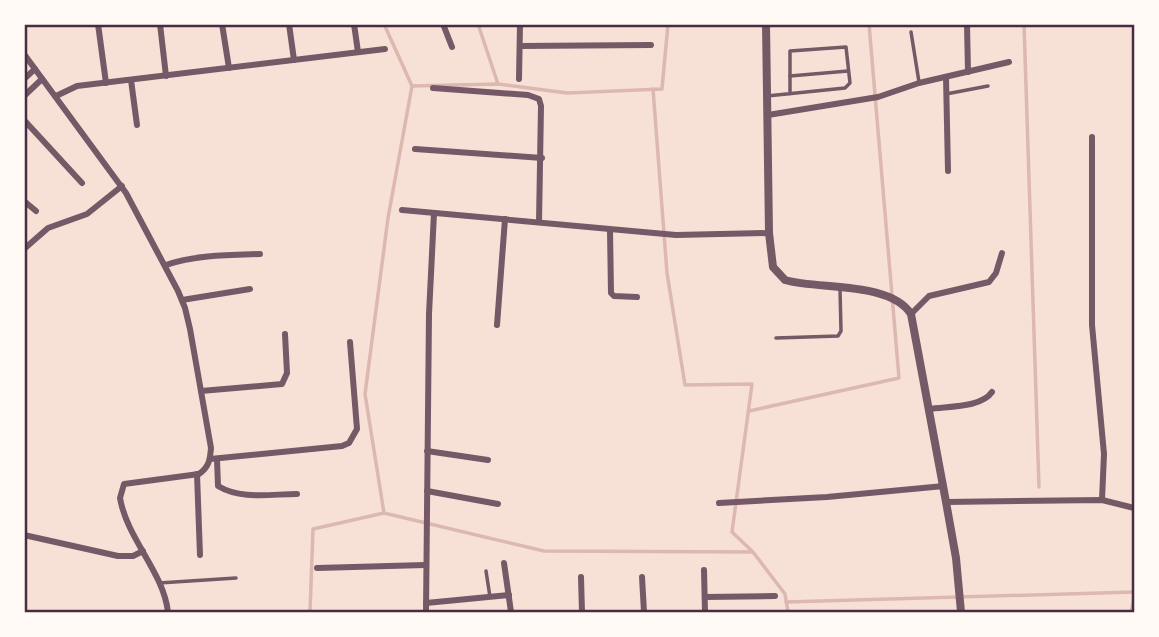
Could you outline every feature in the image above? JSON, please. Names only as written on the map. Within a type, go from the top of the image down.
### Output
[{"type":"street","points":[[98,24],[106,83]]},
{"type":"street","points":[[160,24],[166,76]]},
{"type":"street","points":[[222,24],[229,68]]},
{"type":"street","points":[[289,24],[294,60]]},
{"type":"street","points":[[354,24],[358,52]]},
{"type":"street","points":[[443,24],[452,47]]},
{"type":"street","points":[[519,79],[520,24]]},
{"type":"street","points":[[766,24],[769,233],[773,267],[779,276],[792,282],[868,291],[905,305],[911,314],[944,486],[956,558],[961,612]]},
{"type":"street","points":[[967,24],[968,72]]},
{"type":"street","points":[[520,46],[652,45]]},
{"type":"street","points":[[56,96],[77,86],[385,49]]},
{"type":"street","points":[[24,54],[122,186],[166,265],[182,300],[188,318],[218,486],[243,495],[297,494]]},
{"type":"street","points":[[768,115],[878,97],[919,83],[1009,62]]},
{"type":"street","points":[[24,79],[35,69]]},
{"type":"street","points":[[946,77],[948,171]]},
{"type":"street","points":[[24,96],[42,79]]},
{"type":"street","points":[[131,80],[137,125]]},
{"type":"street","points":[[433,88],[536,97],[541,106],[539,222]]},
{"type":"street","points":[[24,120],[82,183]]},
{"type":"street","points":[[1093,137],[1092,325],[1104,454],[1102,500]]},
{"type":"street","points":[[415,149],[542,158]]},
{"type":"street","points":[[24,249],[48,228],[87,214],[122,186]]},
{"type":"street","points":[[24,201],[36,211]]},
{"type":"street","points":[[402,210],[677,235],[769,233]]},
{"type":"street","points":[[426,612],[429,314],[434,213]]},
{"type":"street","points":[[497,325],[505,219]]},
{"type":"street","points":[[610,230],[611,293],[614,296],[638,297]]},
{"type":"street","points":[[911,314],[929,296],[989,282],[996,273],[1002,253]]},
{"type":"street","points":[[166,265],[215,256],[260,254]]},
{"type":"street","points":[[182,300],[250,289]]},
{"type":"street","points":[[201,391],[282,384],[287,373],[285,334]]},
{"type":"street","points":[[168,612],[159,583],[121,505],[124,484],[197,474],[206,469],[213,459],[342,446],[349,443],[357,429],[349,342]]},
{"type":"street","points":[[929,409],[979,402],[988,398],[992,392]]},
{"type":"street","points":[[427,451],[488,460]]},
{"type":"street","points":[[197,474],[200,555]]},
{"type":"street","points":[[719,502],[827,498],[944,486]]},
{"type":"street","points":[[427,491],[498,504]]},
{"type":"street","points":[[946,502],[1102,500],[1135,508]]},
{"type":"street","points":[[24,535],[118,556],[133,556],[142,551]]},
{"type":"street","points":[[504,563],[511,612]]},
{"type":"street","points":[[317,568],[425,565]]},
{"type":"street","points":[[704,570],[705,612]]},
{"type":"street","points":[[580,577],[582,612]]},
{"type":"street","points":[[642,577],[644,612]]},
{"type":"street","points":[[426,603],[509,595]]},
{"type":"street","points":[[705,597],[775,596]]},
{"type":"lane","points":[[911,32],[919,83]]},
{"type":"lane","points":[[768,96],[790,94],[845,88],[850,83],[846,47],[792,50],[789,53],[790,94]]},
{"type":"lane","points":[[790,76],[848,71]]},
{"type":"lane","points":[[946,94],[988,86]]},
{"type":"lane","points":[[776,338],[838,336],[841,331],[840,287]]},
{"type":"lane","points":[[486,571],[489,597]]},
{"type":"lane","points":[[159,583],[236,578]]},
{"type":"waterway","points":[[384,24],[412,86],[388,218],[365,394],[384,513]]},
{"type":"waterway","points":[[478,24],[498,84]]},
{"type":"waterway","points":[[412,86],[498,84],[567,93],[662,89],[668,24]]},
{"type":"waterway","points":[[749,411],[899,378],[869,24]]},
{"type":"waterway","points":[[1024,24],[1039,487]]},
{"type":"waterway","points":[[310,612],[313,529],[384,513],[544,551],[753,552],[732,532],[752,384],[685,385],[667,273],[653,89]]},
{"type":"waterway","points":[[753,552],[785,594],[788,612]]},
{"type":"waterway","points":[[786,602],[1134,592]]},
{"type":"waterway","points":[[1131,612],[1134,598]]}]
